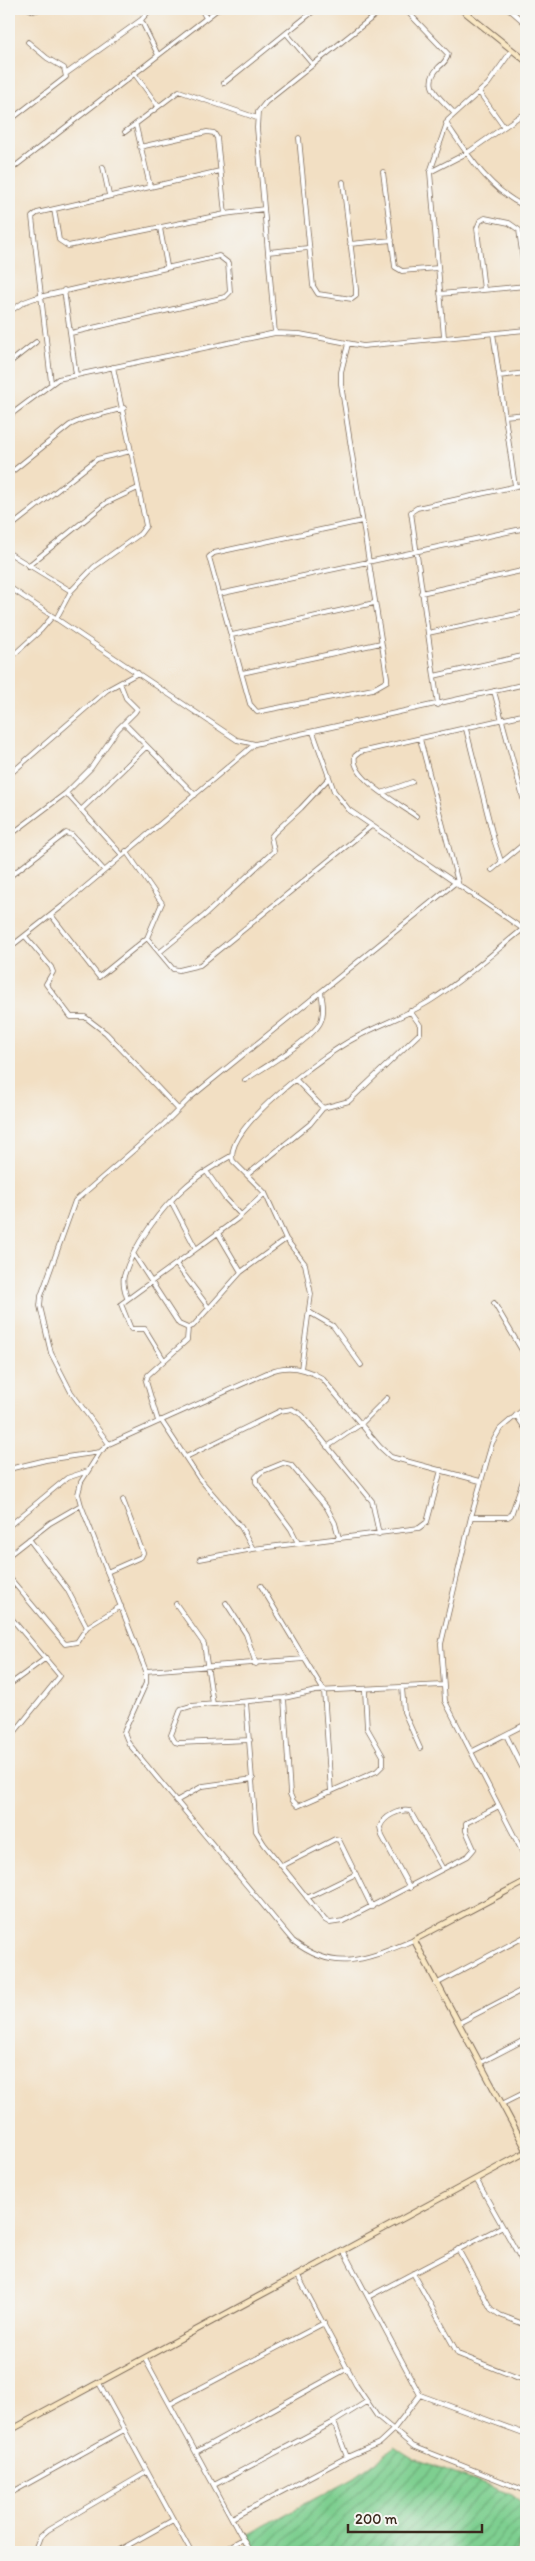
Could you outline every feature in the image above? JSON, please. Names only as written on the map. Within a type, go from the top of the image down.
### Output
[{"type":"street","points":[[29,9],[34,11],[40,9]]},
{"type":"street","points":[[9,121],[64,80],[67,73],[141,20],[151,9]]},
{"type":"street","points":[[201,9],[206,18]]},
{"type":"street","points":[[9,171],[218,9]]},
{"type":"street","points":[[224,83],[316,9]]},
{"type":"street","points":[[275,333],[257,118],[266,102],[383,9]]},
{"type":"street","points":[[405,9],[448,54],[445,62],[431,76],[430,82],[433,89],[454,113]]},
{"type":"street","points":[[461,9],[526,61]]},
{"type":"street","points":[[509,9],[526,24]]},
{"type":"street","points":[[141,20],[158,55]]},
{"type":"street","points":[[286,33],[313,65]]},
{"type":"street","points":[[28,42],[67,73]]},
{"type":"street","points":[[444,337],[430,172],[446,123],[454,113],[479,92],[512,50]]},
{"type":"street","points":[[134,73],[158,106]]},
{"type":"street","points":[[125,132],[136,126],[158,106],[180,90],[257,118]]},
{"type":"street","points":[[479,92],[504,127]]},
{"type":"street","points":[[430,172],[467,153],[520,116],[526,115]]},
{"type":"street","points":[[446,123],[480,171],[500,191],[526,207]]},
{"type":"street","points":[[136,126],[150,186]]},
{"type":"street","points":[[140,147],[212,132],[217,138],[225,214]]},
{"type":"street","points":[[299,138],[312,284],[316,292],[352,299],[356,296],[356,290],[343,182]]},
{"type":"street","points":[[103,167],[109,195]]},
{"type":"street","points":[[51,382],[31,218],[37,213],[109,195],[220,171]]},
{"type":"street","points":[[383,172],[393,261],[399,270],[438,268]]},
{"type":"street","points":[[54,209],[59,240],[68,246],[225,214],[264,209]]},
{"type":"street","points":[[440,294],[484,290],[526,285],[519,230],[509,223],[485,218],[480,221],[477,228],[484,290]]},
{"type":"street","points":[[160,228],[167,266]]},
{"type":"street","points":[[350,244],[392,240]]},
{"type":"street","points":[[9,246],[9,258]]},
{"type":"street","points":[[268,252],[308,248]]},
{"type":"street","points":[[9,312],[24,302],[64,290],[167,266],[222,256],[228,263],[230,292],[225,297],[71,334]]},
{"type":"street","points":[[64,290],[76,375]]},
{"type":"street","points":[[9,416],[51,382],[275,333],[300,334],[348,344],[368,346],[526,330]]},
{"type":"street","points":[[493,333],[515,486]]},
{"type":"street","points":[[9,363],[36,342]]},
{"type":"street","points":[[348,344],[341,372],[341,384],[387,681],[372,689],[257,712],[250,704],[209,558],[212,554],[362,521]]},
{"type":"street","points":[[9,659],[54,618],[71,591],[94,567],[144,530],[146,517],[138,488],[124,408],[113,367]]},
{"type":"street","points":[[499,376],[526,373]]},
{"type":"street","points":[[9,474],[70,424],[83,418],[124,408]]},
{"type":"street","points":[[505,416],[526,414]]},
{"type":"street","points":[[9,528],[98,459],[131,451]]},
{"type":"street","points":[[438,705],[410,518],[414,509],[526,484]]},
{"type":"street","points":[[28,566],[106,503],[138,488]]},
{"type":"street","points":[[219,594],[526,528]]},
{"type":"street","points":[[9,553],[71,591]]},
{"type":"street","points":[[422,593],[526,570]]},
{"type":"street","points":[[9,587],[237,740],[255,744],[526,684]]},
{"type":"street","points":[[232,635],[374,603]]},
{"type":"street","points":[[428,633],[526,612]]},
{"type":"street","points":[[242,673],[381,643]]},
{"type":"street","points":[[434,676],[526,654]]},
{"type":"street","points":[[9,775],[107,690],[138,673]]},
{"type":"street","points":[[9,836],[66,793],[91,768],[112,737],[136,709],[126,698],[120,683]]},
{"type":"street","points":[[494,692],[526,809]]},
{"type":"street","points":[[416,816],[362,778],[355,766],[355,756],[360,752],[526,714]]},
{"type":"street","points":[[125,724],[194,795]]},
{"type":"street","points":[[466,729],[501,861]]},
{"type":"street","points":[[127,1298],[123,1287],[124,1276],[149,1228],[183,1188],[231,1156],[239,1136],[260,1110],[296,1080],[355,1038],[436,998],[525,930],[348,810],[329,778],[313,732]]},
{"type":"street","points":[[420,739],[457,884]]},
{"type":"street","points":[[9,948],[255,744]]},
{"type":"street","points":[[81,810],[146,747]]},
{"type":"street","points":[[160,952],[205,915],[274,851],[275,847],[271,837],[274,833],[329,778]]},
{"type":"street","points":[[384,792],[412,782]]},
{"type":"street","points":[[51,915],[98,977],[147,938],[162,903],[124,853],[66,793]]},
{"type":"street","points":[[147,938],[175,970],[194,968],[200,965],[370,826]]},
{"type":"street","points":[[9,877],[66,833],[72,835],[104,870]]},
{"type":"street","points":[[492,870],[526,842]]},
{"type":"street","points":[[109,1444],[71,1392],[51,1353],[40,1306],[41,1296],[75,1201],[164,1124],[178,1109],[457,884]]},
{"type":"street","points":[[25,936],[51,967],[53,972],[46,981],[46,984],[68,1014],[71,1017],[85,1017],[102,1029],[178,1109]]},
{"type":"street","points":[[245,1080],[305,1038],[319,1025],[323,1004],[321,992]]},
{"type":"street","points":[[247,1176],[310,1124],[323,1108],[349,1101],[420,1033],[420,1025],[410,1012]]},
{"type":"street","points":[[296,1080],[323,1108]]},
{"type":"street","points":[[231,1156],[233,1161],[265,1193],[286,1239],[305,1264],[310,1287],[309,1312],[301,1369]]},
{"type":"street","points":[[206,1171],[225,1198],[241,1215]]},
{"type":"street","points":[[164,1360],[145,1330],[131,1329],[120,1307],[127,1298],[218,1233],[265,1193]]},
{"type":"street","points":[[171,1201],[196,1249]]},
{"type":"street","points":[[218,1233],[241,1272]]},
{"type":"street","points":[[134,1255],[153,1281],[179,1324],[188,1328],[193,1326],[241,1272],[286,1239]]},
{"type":"street","points":[[176,1264],[209,1308]]},
{"type":"street","points":[[494,1303],[526,1357]]},
{"type":"street","points":[[309,1312],[332,1326],[361,1365]]},
{"type":"street","points":[[188,1328],[187,1340],[148,1375],[146,1381],[160,1420],[199,1478],[240,1527],[252,1549]]},
{"type":"street","points":[[480,1481],[391,1457],[322,1378],[312,1372],[301,1369],[280,1367],[109,1444],[100,1452],[78,1488],[81,1505],[146,1671],[146,1683],[126,1727],[125,1736],[176,1802],[287,1934],[301,1947],[332,1959],[358,1961],[414,1940],[526,1881]]},
{"type":"street","points":[[327,1447],[361,1424],[387,1398]]},
{"type":"street","points":[[526,1407],[496,1434],[480,1481],[442,1638],[443,1685],[447,1707],[526,1859]]},
{"type":"street","points":[[186,1457],[287,1409],[292,1409],[302,1415],[372,1501],[378,1534]]},
{"type":"street","points":[[516,1415],[526,1430]]},
{"type":"street","points":[[9,1469],[46,1460],[100,1452]]},
{"type":"street","points":[[298,1543],[291,1529],[256,1482],[256,1477],[260,1472],[283,1463],[296,1468],[327,1508],[335,1523],[339,1538]]},
{"type":"street","points":[[200,1560],[252,1549],[378,1534],[424,1526],[427,1522],[441,1470]]},
{"type":"street","points":[[9,1526],[67,1478],[88,1471]]},
{"type":"street","points":[[471,1517],[508,1517],[526,1472]]},
{"type":"street","points":[[107,1572],[141,1557],[143,1553],[123,1500]]},
{"type":"street","points":[[9,1555],[29,1539],[81,1505]]},
{"type":"street","points":[[29,1539],[67,1589],[87,1628]]},
{"type":"street","points":[[9,1577],[65,1644],[78,1642],[87,1628],[121,1606]]},
{"type":"street","points":[[261,1586],[324,1691],[330,1792]]},
{"type":"street","points":[[226,1603],[246,1634],[256,1664]]},
{"type":"street","points":[[176,1604],[201,1637],[206,1649],[213,1704]]},
{"type":"street","points":[[9,1739],[60,1676],[12,1619]]},
{"type":"street","points":[[9,1685],[46,1658]]},
{"type":"street","points":[[146,1671],[304,1659]]},
{"type":"street","points":[[250,1740],[175,1742],[172,1739],[171,1730],[181,1709],[213,1704],[284,1698],[324,1691],[365,1691],[443,1685]]},
{"type":"street","points":[[402,1687],[404,1712],[420,1748]]},
{"type":"street","points":[[284,1698],[292,1801],[295,1804],[302,1805],[377,1771],[383,1765],[383,1756],[367,1728],[365,1691]]},
{"type":"street","points":[[246,1702],[256,1831],[307,1898],[330,1923],[343,1921],[410,1888],[473,1853],[473,1844],[464,1827],[466,1823],[498,1806]]},
{"type":"street","points":[[470,1752],[526,1724]]},
{"type":"street","points":[[506,1735],[526,1775]]},
{"type":"street","points":[[176,1802],[203,1786],[253,1779]]},
{"type":"street","points":[[410,1888],[382,1836],[380,1827],[386,1817],[405,1810],[410,1811],[443,1869]]},
{"type":"street","points":[[282,1866],[334,1839],[341,1844],[372,1906]]},
{"type":"street","points":[[307,1898],[356,1874]]},
{"type":"street","points":[[436,1984],[526,1936]]},
{"type":"street","points":[[9,2432],[344,2252],[526,2150],[414,1940]]},
{"type":"street","points":[[459,2023],[526,1988]]},
{"type":"street","points":[[480,2063],[526,2039]]},
{"type":"street","points":[[502,2104],[526,2092]]},
{"type":"street","points":[[476,2179],[526,2268]]},
{"type":"street","points":[[368,2297],[502,2227]]},
{"type":"street","points":[[458,2249],[491,2308],[500,2316],[526,2325]]},
{"type":"street","points":[[344,2252],[420,2395],[526,2434]]},
{"type":"street","points":[[413,2274],[458,2354],[526,2381]]},
{"type":"street","points":[[298,2276],[366,2402],[393,2430],[413,2446],[430,2455],[526,2491]]},
{"type":"street","points":[[170,2404],[324,2323]]},
{"type":"street","points":[[145,2359],[250,2552]]},
{"type":"street","points":[[196,2452],[348,2368]]},
{"type":"street","points":[[99,2383],[191,2552]]},
{"type":"street","points":[[232,2518],[347,2457],[379,2443],[393,2430],[420,2395]]},
{"type":"street","points":[[214,2485],[334,2422],[366,2402]]},
{"type":"street","points":[[334,2422],[347,2457]]},
{"type":"street","points":[[9,2494],[124,2430]]},
{"type":"street","points":[[34,2552],[40,2537],[48,2530],[147,2472]]},
{"type":"street","points":[[116,2552],[173,2520]]},
{"type":"street","points":[[220,2552],[243,2539]]},
{"type":"street","points":[[524,2552],[526,2546]]},
{"type":"green space","points":[[395,2447],[414,2459],[513,2495],[526,2505],[526,2529],[517,2552],[254,2552],[245,2536],[355,2477]]}]
